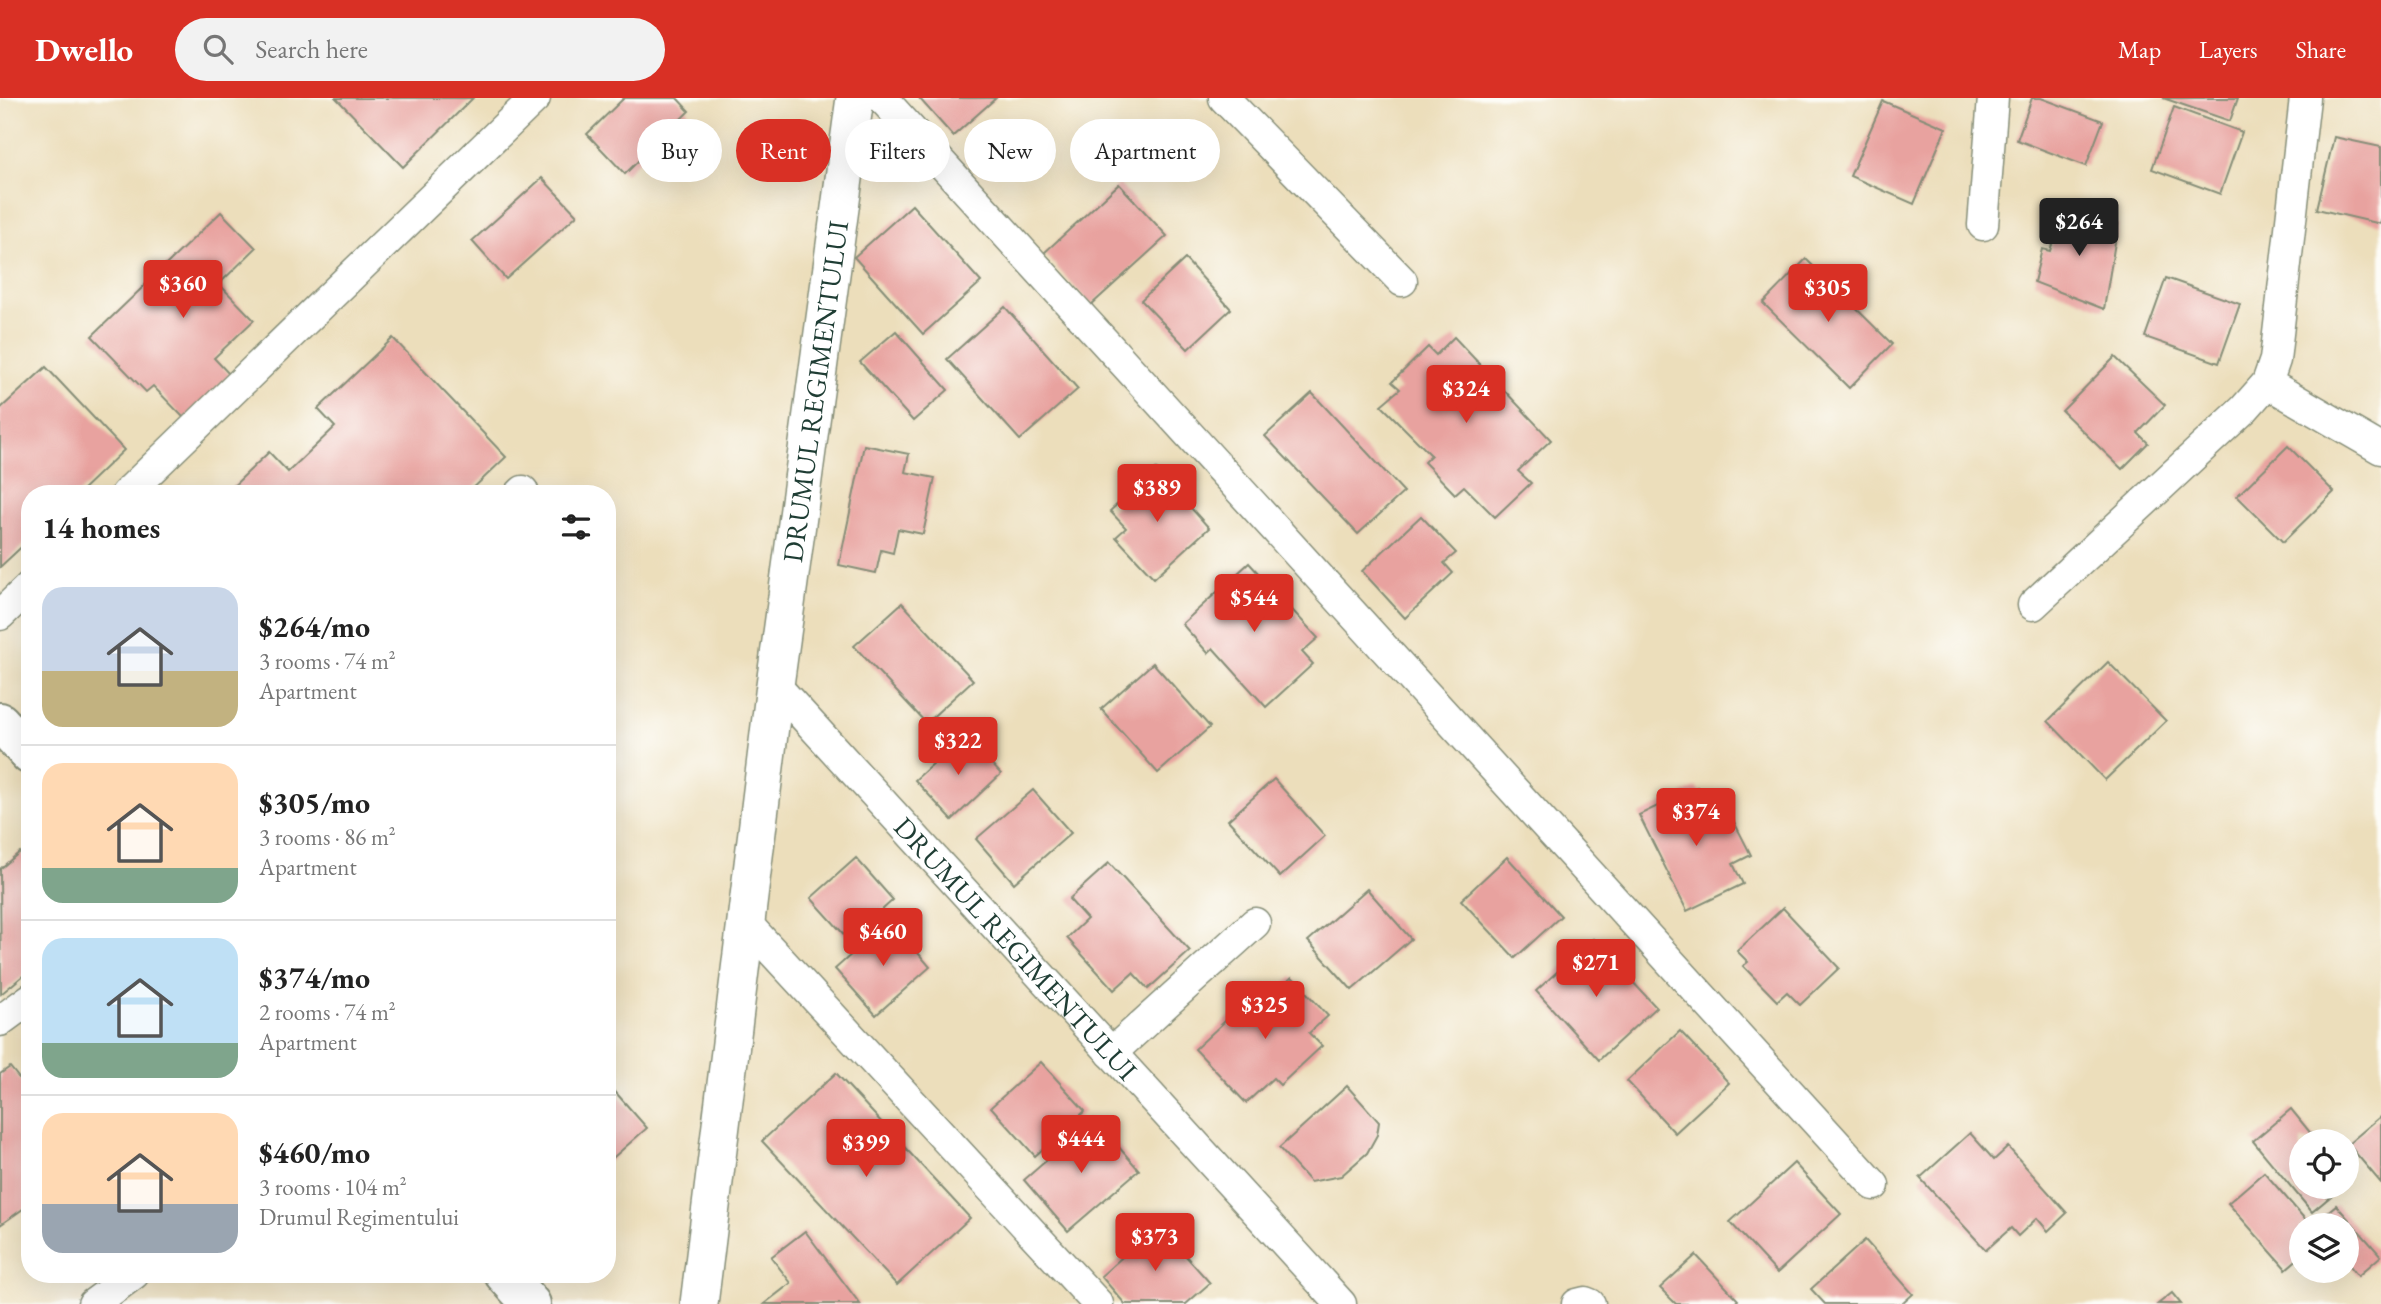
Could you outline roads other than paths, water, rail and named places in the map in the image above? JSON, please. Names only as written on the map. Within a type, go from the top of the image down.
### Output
[{"type":"main road","points":[[0,722],[21,745]]},
{"type":"main road","points":[[512,1283],[531,1304]]},
{"type":"street","points":[[135,485],[535,98]]},
{"type":"street","name":"DRUMUL REGIMENTULUI","points":[[699,1304],[775,685],[855,98]]},
{"type":"street","points":[[881,98],[1874,1185]]},
{"type":"street","points":[[1224,98],[1402,281]]},
{"type":"street","points":[[1983,225],[1993,98]]},
{"type":"street","points":[[2033,605],[2244,409],[2267,383],[2275,360],[2305,98]]},
{"type":"street","points":[[2267,383],[2381,449]]},
{"type":"street","points":[[0,615],[21,595]]},
{"type":"street","name":"DRUMUL REGIMENTULUI","points":[[775,685],[1341,1304]]},
{"type":"street","points":[[1111,1053],[1255,923]]},
{"type":"street","points":[[747,924],[1098,1304]]},
{"type":"street","points":[[0,1021],[21,1006]]},
{"type":"street","points":[[93,1304],[122,1283]]},
{"type":"street","points":[[1577,1304],[1590,1304]]}]
